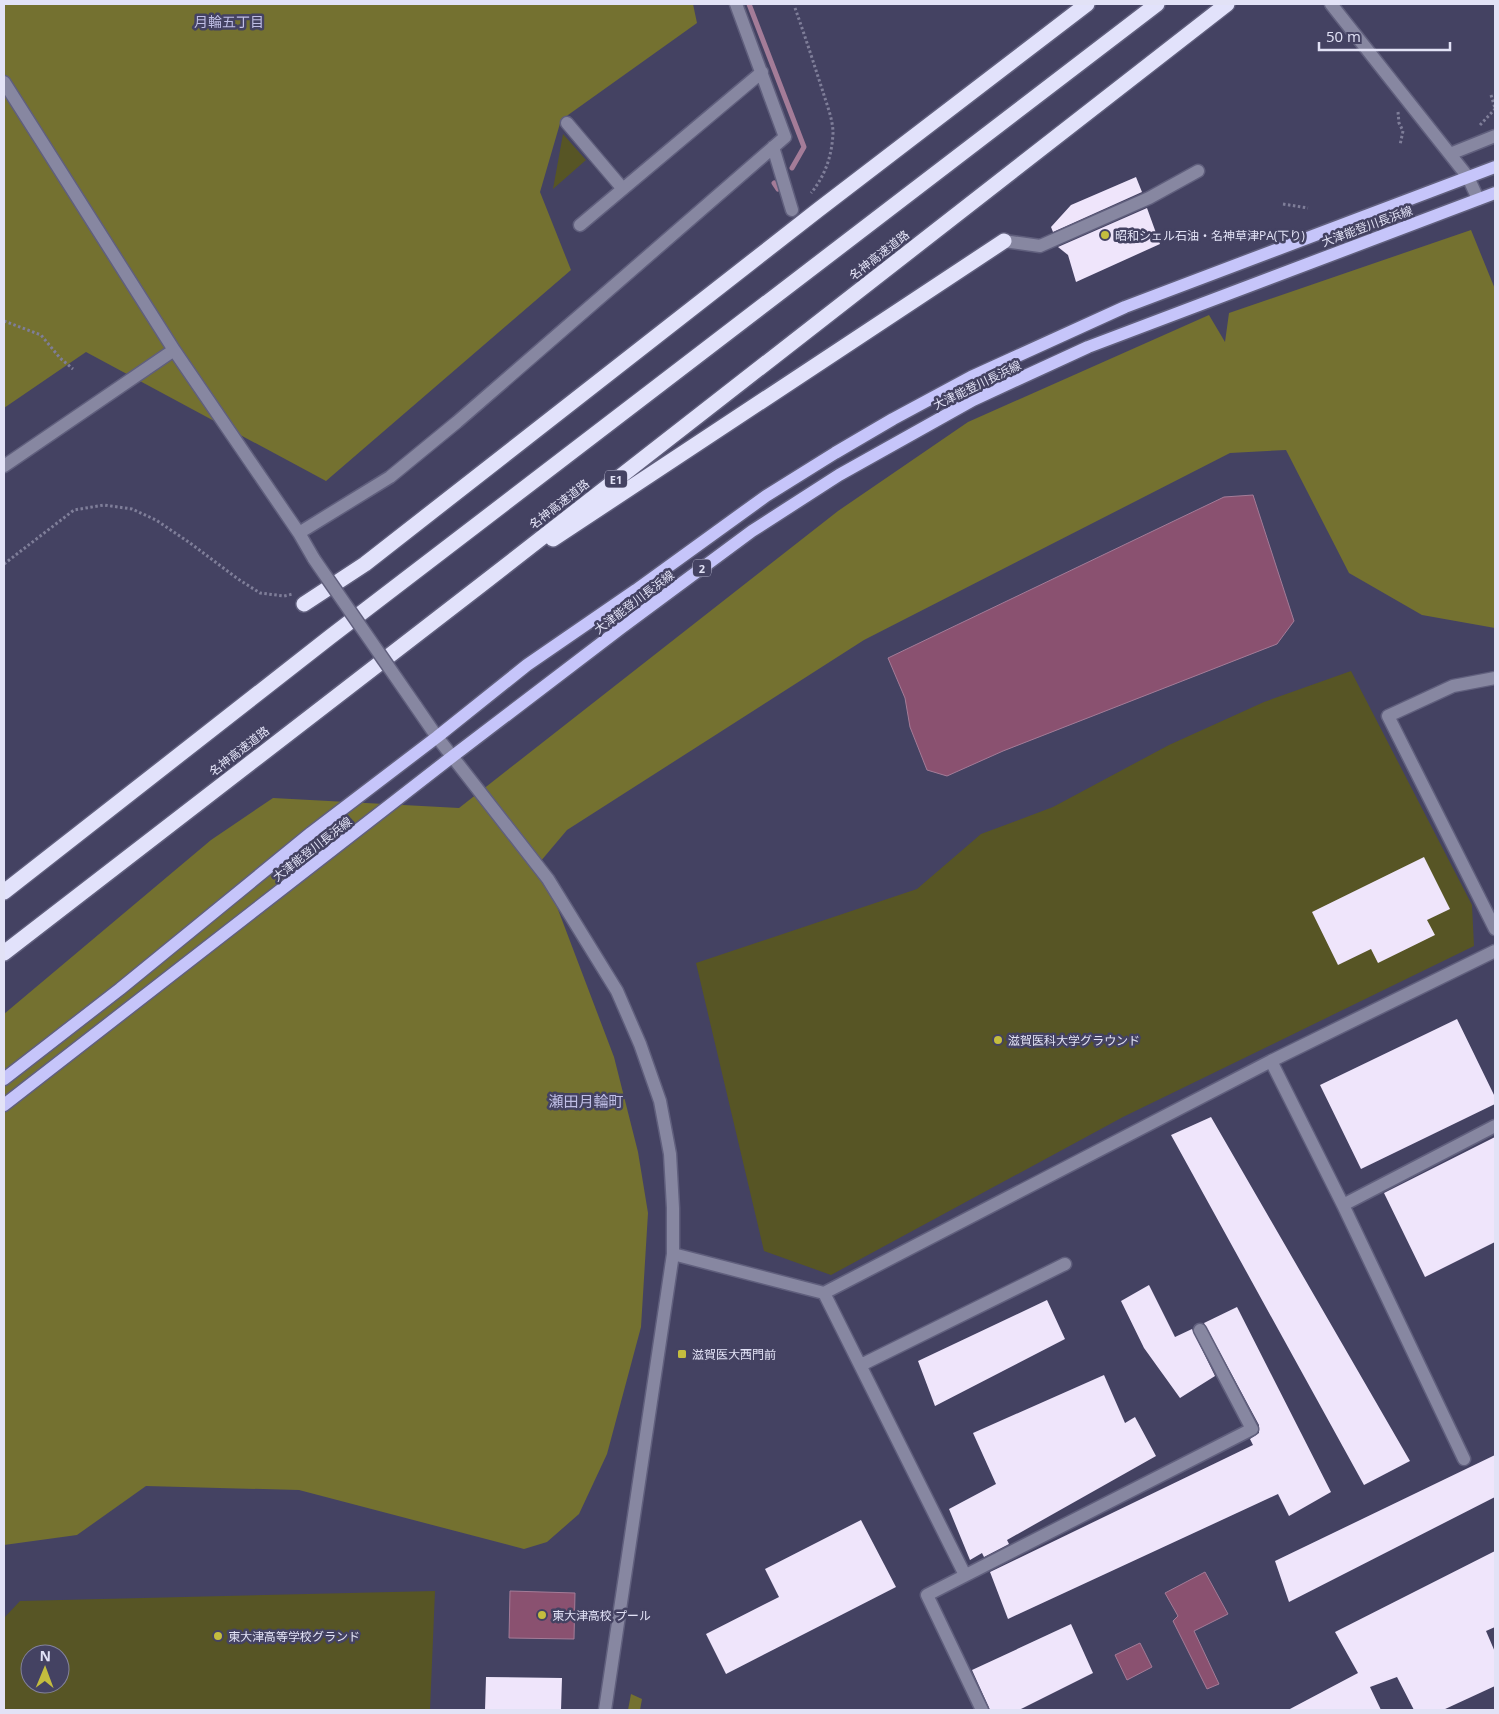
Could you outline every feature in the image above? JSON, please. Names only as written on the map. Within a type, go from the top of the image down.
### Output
[{"type":"highway","points":[[304,604],[365,564],[818,210],[1086,4]]},
{"type":"highway","points":[[4,892],[338,631],[1157,4]]},
{"type":"highway","name":"名神高速道路","points":[[4,953],[1227,4]]},
{"type":"highway","points":[[480,585],[573,527],[1004,241]]},
{"type":"main road","name":"大津能登川長浜線","points":[[4,1079],[120,989],[311,833],[438,737],[527,665],[636,590],[766,496],[893,419],[972,377],[1125,307],[1495,167]]},
{"type":"main road","name":"大津能登川長浜線","points":[[4,1105],[453,756],[752,531],[839,475],[973,400],[1088,347],[1495,193]]},
{"type":"street","points":[[299,533],[390,477],[465,415],[785,137],[736,4]]},
{"type":"street","points":[[1331,4],[1468,177],[1478,199]]},
{"type":"street","points":[[580,225],[762,72]]},
{"type":"street","points":[[4,82],[174,350],[299,533],[314,559],[438,737],[548,879],[617,991],[640,1044],[660,1101],[670,1154],[673,1254],[605,1710]]},
{"type":"street","points":[[567,122],[623,190]]},
{"type":"street","points":[[1450,154],[1495,136]]},
{"type":"street","points":[[773,147],[792,210]]},
{"type":"street","points":[[1004,241],[1040,246],[1149,198],[1198,172]]},
{"type":"street","points":[[4,466],[174,350]]},
{"type":"street","points":[[1495,678],[1453,686],[1388,716],[1495,929]]},
{"type":"street","points":[[673,1254],[824,1293],[1272,1061],[1495,951]]},
{"type":"street","points":[[1272,1061],[1464,1459]]},
{"type":"street","points":[[1343,1205],[1495,1126]]},
{"type":"street","points":[[860,1366],[1065,1264]]},
{"type":"street","points":[[824,1293],[965,1576]]},
{"type":"street","points":[[982,1710],[927,1595],[1252,1429],[1200,1330]]},
{"type":"path","points":[[1491,94],[1495,108]]},
{"type":"path","points":[[1397,106],[1402,131],[1400,145]]},
{"type":"path","points":[[1283,204],[1308,208]]},
{"type":"path","points":[[4,321],[41,335],[60,358],[73,369]]},
{"type":"shaded area","points":[[4,4],[693,4],[697,23],[561,120],[540,192],[571,270],[326,481],[86,352],[4,408]]},
{"type":"shaded area","points":[[563,134],[586,160],[553,189]]},
{"type":"shaded area","points":[[1471,230],[1495,289],[1495,628],[1422,615],[1349,573],[1286,450],[1230,453],[864,640],[567,830],[540,862],[614,1057],[638,1152],[648,1213],[641,1327],[607,1454],[579,1514],[547,1542],[524,1549],[299,1490],[146,1486],[77,1535],[4,1545],[4,1014],[211,840],[273,798],[459,808],[838,511],[968,422],[1209,315],[1225,342],[1229,313]]},
{"type":"shaded area","points":[[1253,495],[1294,621],[1277,644],[1003,751],[947,776],[927,770],[910,727],[905,698],[888,658],[1224,497]]},
{"type":"shaded area","name":"滋賀医科大学グラウンド","points":[[1351,671],[1472,905],[1474,946],[1123,1117],[831,1275],[764,1251],[696,963],[917,889],[981,834],[1053,807],[1169,745],[1264,702]]},
{"type":"shaded area","points":[[1205,1572],[1228,1614],[1194,1631],[1219,1684],[1207,1689],[1173,1621],[1178,1616],[1165,1593]]},
{"type":"shaded area","name":"東大津高等学校グランド","points":[[435,1591],[430,1710],[4,1710],[4,1618],[20,1601]]},
{"type":"shaded area","name":"東大津高校 プール","points":[[510,1591],[575,1593],[574,1639],[509,1638]]},
{"type":"shaded area","points":[[1140,1643],[1152,1667],[1127,1680],[1115,1655]]},
{"type":"shaded area","points":[[631,1694],[642,1699],[640,1710],[628,1710]]},
{"type":"building","points":[[1136,177],[1142,192],[1053,232],[1051,227],[1071,205]]},
{"type":"building","points":[[1147,208],[1160,244],[1076,282],[1068,255],[1058,247]]},
{"type":"building","points":[[1424,857],[1450,909],[1427,920],[1435,935],[1378,963],[1371,949],[1338,965],[1312,912]]},
{"type":"building","points":[[1457,1019],[1495,1097],[1495,1104],[1361,1169],[1320,1085]]},
{"type":"building","points":[[1211,1117],[1410,1461],[1364,1485],[1171,1135]]},
{"type":"building","points":[[1495,1137],[1495,1242],[1425,1277],[1384,1193]]},
{"type":"building","points":[[1149,1285],[1175,1337],[1192,1329],[1215,1376],[1180,1398],[1144,1348],[1121,1301]]},
{"type":"building","points":[[1047,1300],[1065,1339],[935,1406],[918,1361]]},
{"type":"building","points":[[1237,1307],[1331,1492],[1289,1516],[1278,1494],[1008,1619],[990,1572],[1253,1445],[1250,1439],[1259,1433],[1259,1425],[1204,1323]]},
{"type":"building","points":[[1104,1375],[1125,1423],[1135,1417],[1156,1456],[1007,1540],[1009,1544],[984,1557],[982,1553],[970,1560],[949,1509],[996,1484],[973,1433]]},
{"type":"building","points":[[1495,1455],[1495,1497],[1289,1602],[1275,1561]]},
{"type":"building","points":[[861,1520],[896,1587],[726,1674],[706,1634],[779,1597],[765,1569]]},
{"type":"building","points":[[1495,1551],[1495,1627],[1486,1631],[1495,1652],[1495,1686],[1443,1710],[1414,1710],[1397,1677],[1370,1687],[1381,1710],[1288,1710],[1358,1673],[1335,1632]]},
{"type":"building","points":[[1071,1624],[1093,1673],[1019,1710],[990,1710],[972,1670]]},
{"type":"building","points":[[486,1677],[562,1678],[561,1710],[485,1710]]},
{"type":"waterway","points":[[749,4],[804,147],[792,168]]},
{"type":"waterway","points":[[774,183],[778,189]]},
{"type":"place","name":"昭和シェル石油・名神草津PA(下り)","points":[[1105,235]]},
{"type":"place","name":"滋賀医科大学グラウンド","points":[[998,1040]]},
{"type":"place","name":"滋賀医大西門前","points":[[682,1354]]},
{"type":"place","name":"東大津高校 プール","points":[[542,1615]]},
{"type":"place","name":"東大津高等学校グランド","points":[[218,1636]]},
{"type":"district","name":"月輪五丁目","points":[[229,21]]},
{"type":"district","name":"瀬田月輪町","points":[[586,1101]]}]
